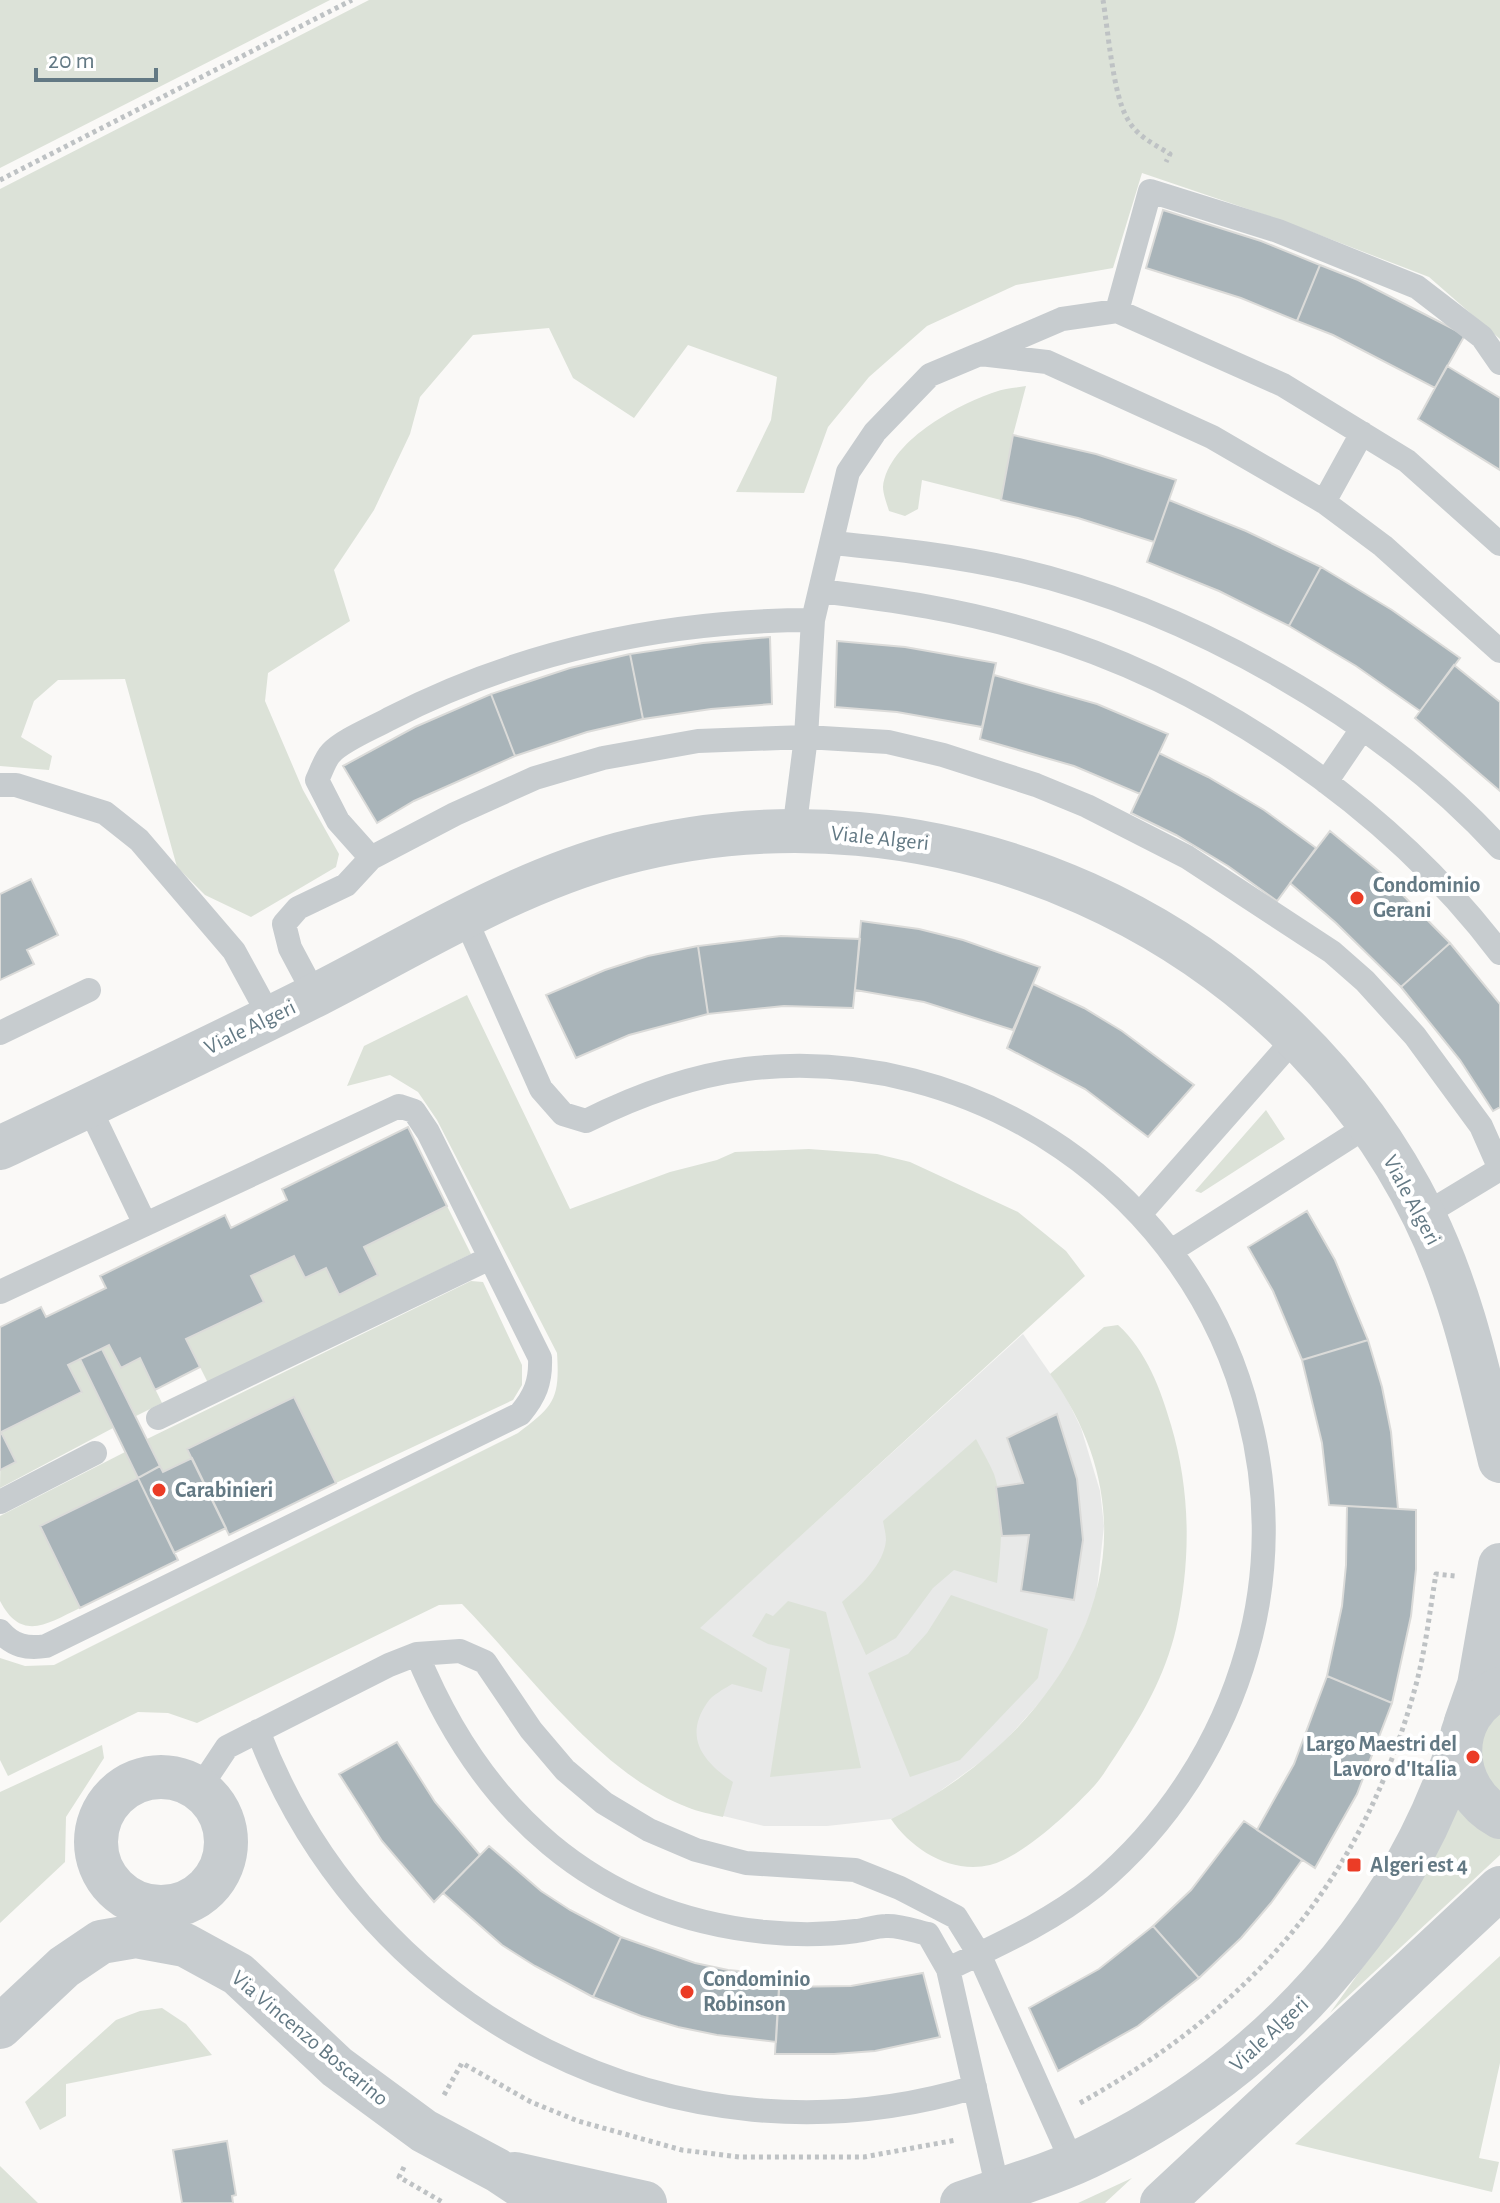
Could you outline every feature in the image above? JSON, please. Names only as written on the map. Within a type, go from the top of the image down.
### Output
[{"type":"street","name":"Viale Algeri","points":[[0,1148],[315,995],[521,890],[570,870],[621,854],[725,835],[794,831],[883,835],[935,843],[1037,872],[1133,915],[1179,942],[1253,998],[1296,1037],[1337,1082],[1369,1125],[1424,1215],[1464,1313],[1500,1461]]},
{"type":"street","name":"Viale Algeri","points":[[980,2197],[1073,2164],[1143,2129],[1187,2102],[1270,2037],[1342,1960],[1399,1876],[1448,1778],[1479,1685],[1500,1565]]},
{"type":"street","points":[[1500,1689],[1476,1706],[1463,1731],[1459,1760],[1464,1779],[1474,1796],[1487,1810],[1500,1817]]},
{"type":"street","points":[[160,1777],[181,1780],[199,1789],[215,1805],[225,1825],[227,1848],[220,1870],[208,1888],[189,1902],[167,1908],[145,1906],[124,1896],[110,1882],[100,1864],[96,1844],[99,1823],[108,1804],[122,1789],[140,1780],[160,1777]]},
{"type":"street","points":[[208,1888],[208,1910],[214,1932],[238,1974]]},
{"type":"street","points":[[1162,2203],[1500,1888]]},
{"type":"street","points":[[101,1942],[124,1896]]},
{"type":"street","name":"Via Vincenzo Boscarino","points":[[0,2027],[64,1967],[101,1942],[136,1936],[185,1945],[238,1974],[337,2067],[424,2131],[497,2170]]},
{"type":"street","points":[[497,2170],[547,2203]]},
{"type":"street","points":[[497,2170],[645,2203]]},
{"type":"lane","points":[[1117,311],[1150,191],[1278,231],[1417,287],[1482,337],[1500,363]]},
{"type":"lane","points":[[794,831],[806,737],[813,620],[848,472],[875,432],[930,375],[1062,319],[1117,311],[1283,385],[1407,461],[1500,544]]},
{"type":"lane","points":[[980,354],[1047,362],[1212,437],[1324,502],[1383,546],[1500,651]]},
{"type":"lane","points":[[1324,502],[1362,433]]},
{"type":"lane","points":[[832,543],[926,552],[1020,571],[1110,598],[1198,634],[1282,677],[1362,729],[1432,783],[1500,848]]},
{"type":"lane","points":[[820,591],[944,609],[1035,632],[1137,670],[1235,721],[1326,782],[1408,851],[1482,928],[1500,953]]},
{"type":"lane","points":[[371,858],[338,821],[317,780],[331,753],[360,735],[423,702],[492,674],[554,654],[681,627],[758,620],[813,620]]},
{"type":"lane","points":[[1326,782],[1362,729]]},
{"type":"lane","points":[[315,995],[290,948],[284,924],[298,908],[346,885],[371,858],[455,814],[535,778],[603,758],[698,741],[806,737],[888,742],[1036,785],[1087,806],[1187,857],[1332,952],[1365,981],[1415,1036],[1481,1126],[1500,1169],[1424,1215]]},
{"type":"lane","points":[[0,785],[16,785],[105,813],[139,840],[234,951],[270,1017]]},
{"type":"lane","points":[[465,918],[541,1089],[563,1114],[586,1121],[647,1093],[744,1069],[812,1066],[878,1073],[944,1088],[1026,1124],[1091,1168],[1140,1214],[1171,1251],[1208,1308],[1223,1338],[1254,1434],[1260,1467],[1264,1534],[1263,1568],[1252,1634],[1232,1698],[1185,1787],[1119,1864],[1067,1906],[1030,1930],[948,1969]]},
{"type":"lane","points":[[0,1033],[89,990]]},
{"type":"lane","points":[[1140,1214],[1296,1037]]},
{"type":"lane","points":[[88,1105],[145,1224]]},
{"type":"lane","points":[[0,1292],[399,1106],[414,1111],[428,1132],[540,1358],[541,1377],[534,1396],[520,1414],[46,1646],[28,1649],[6,1638],[0,1631]]},
{"type":"lane","points":[[1171,1251],[1369,1125]]},
{"type":"lane","points":[[158,1418],[490,1258]]},
{"type":"lane","points":[[0,1502],[95,1453]]},
{"type":"lane","points":[[199,1789],[227,1747],[389,1665],[417,1654],[460,1651],[485,1662],[531,1730],[565,1770],[604,1803],[649,1830],[696,1850],[746,1863],[855,1870],[900,1888],[956,1917],[979,1954],[1073,2164]]},
{"type":"lane","points":[[417,1654],[445,1717],[498,1794],[541,1837],[591,1874],[618,1889],[675,1913],[735,1928],[828,1934],[888,1925],[928,1934],[948,1969],[986,2135],[980,2197]]},
{"type":"lane","points":[[258,1731],[288,1800],[327,1863],[364,1910],[394,1943],[450,1991],[537,2047],[633,2086],[705,2104],[749,2110],[838,2112],[926,2100],[975,2087]]},
{"type":"path","points":[[0,180],[352,0]]},
{"type":"path","points":[[1103,0],[1118,93],[1127,118],[1141,137],[1170,154],[1150,191]]},
{"type":"path","points":[[1053,2118],[1119,2081],[1206,2020],[1250,1981],[1316,1902],[1375,1803],[1395,1753],[1418,1679],[1436,1574],[1444,1575]]},
{"type":"path","points":[[444,2203],[399,2177],[462,2063],[531,2102],[578,2121],[696,2152],[739,2157],[864,2157],[986,2135]]},
{"type":"shaded area","points":[[0,0],[330,0],[0,168]]},
{"type":"shaded area","points":[[369,0],[1500,0],[1500,339],[1429,277],[1283,221],[1142,173],[1113,268],[1016,285],[927,326],[869,377],[828,427],[804,493],[736,492],[771,420],[777,377],[688,345],[634,418],[573,378],[549,328],[473,335],[420,397],[410,434],[374,510],[334,570],[350,621],[268,673],[265,701],[303,790],[339,854],[336,867],[251,917],[205,895],[177,867],[125,679],[58,680],[34,701],[21,737],[52,756],[49,770],[0,766],[0,189]]},
{"type":"shaded area","points":[[1026,386],[1001,500],[922,480],[918,509],[905,516],[889,511],[883,487],[897,455],[910,441],[962,406],[999,391]]},
{"type":"shaded area","points":[[467,995],[570,1209],[735,1152],[809,1149],[877,1154],[910,1162],[1018,1212],[1066,1251],[1085,1276],[700,1628],[767,1668],[762,1692],[732,1684],[712,1697],[700,1716],[697,1738],[700,1748],[713,1766],[733,1782],[723,1817],[687,1807],[654,1791],[623,1770],[566,1718],[462,1604],[439,1605],[197,1723],[168,1713],[138,1712],[8,1776],[0,1760],[0,1658],[25,1666],[54,1665],[518,1433],[540,1416],[552,1400],[557,1381],[557,1353],[437,1120],[418,1092],[390,1075],[347,1086],[364,1046]]},
{"type":"shaded area","points":[[1266,1110],[1285,1139],[1201,1193],[1195,1191]]},
{"type":"shaded area","points":[[447,1206],[471,1254],[208,1383],[186,1339],[263,1302],[251,1276],[294,1256],[305,1278],[326,1268],[339,1295],[378,1275],[364,1247]]},
{"type":"shaded area","points":[[471,1281],[483,1282],[522,1365],[522,1385],[513,1400],[336,1483],[192,1458],[163,1472],[147,1439]]},
{"type":"shaded area","points":[[1118,1325],[1137,1346],[1157,1385],[1178,1450],[1187,1527],[1181,1604],[1171,1646],[1152,1695],[1135,1725],[1101,1778],[1074,1807],[1032,1843],[1003,1860],[975,1867],[947,1863],[921,1850],[891,1819],[952,1783],[1006,1739],[1050,1688],[1083,1631],[1101,1570],[1103,1506],[1087,1440],[1050,1374],[1104,1327]]},
{"type":"shaded area","points":[[1023,1334],[1065,1395],[1081,1428],[1100,1491],[1104,1526],[1096,1598],[1070,1660],[1049,1692],[997,1750],[925,1802],[891,1819],[827,1826],[764,1826],[687,1807],[651,1788],[582,1734]]},
{"type":"shaded area","points":[[109,1345],[121,1368],[140,1358],[162,1403],[136,1416],[102,1349]]},
{"type":"shaded area","points":[[80,1359],[113,1428],[0,1488],[1,1432],[82,1393],[68,1365]]},
{"type":"shaded area","points":[[976,1439],[994,1474],[1000,1500],[1001,1542],[997,1583],[954,1570],[933,1588],[896,1638],[866,1655],[842,1602],[870,1575],[881,1558],[886,1540],[883,1521]]},
{"type":"shaded area","points":[[125,1452],[138,1478],[40,1526],[80,1608],[36,1626],[17,1622],[0,1601],[0,1516]]},
{"type":"shaded area","points":[[951,1595],[1048,1629],[1038,1678],[960,1760],[910,1777],[868,1673],[908,1654],[927,1633]]},
{"type":"shaded area","points":[[788,1601],[826,1612],[861,1768],[770,1777],[790,1649],[752,1636],[766,1613],[773,1616]]},
{"type":"shaded area","points":[[1500,1712],[1500,1797],[1482,1764],[1480,1745]]},
{"type":"shaded area","points":[[102,1745],[104,1758],[66,1817],[65,1862],[0,1923],[0,1792]]},
{"type":"shaded area","points":[[1460,1804],[1500,1834],[1500,1855],[1330,2013],[1401,1914]]},
{"type":"shaded area","points":[[1500,1956],[1500,2063],[1479,2158],[1499,2162],[1492,2192],[1295,2144]]},
{"type":"shaded area","points":[[162,2008],[186,2024],[212,2055],[66,2084],[66,2116],[40,2130],[25,2102],[116,2020],[140,2011]]},
{"type":"shaded area","points":[[0,2166],[38,2203],[0,2203]]},
{"type":"shaded area","points":[[1132,2178],[1105,2203],[1078,2203]]},
{"type":"building","points":[[1163,210],[1261,241],[1320,265],[1297,321],[1241,298],[1146,268]]},
{"type":"building","points":[[1320,265],[1358,280],[1465,335],[1435,388],[1333,335],[1297,321]]},
{"type":"building","points":[[1447,366],[1500,398],[1500,470],[1418,419]]},
{"type":"building","points":[[1013,435],[1096,454],[1176,480],[1154,542],[1078,518],[1001,500]]},
{"type":"building","points":[[1169,500],[1246,531],[1321,567],[1289,626],[1219,591],[1147,562]]},
{"type":"building","points":[[1321,567],[1392,610],[1460,658],[1420,711],[1356,666],[1289,626]]},
{"type":"building","points":[[770,637],[772,704],[643,719],[630,654]]},
{"type":"building","points":[[837,641],[905,647],[996,663],[982,727],[897,712],[835,707]]},
{"type":"building","points":[[630,654],[643,719],[587,732],[515,756],[491,694],[570,668]]},
{"type":"building","points":[[1454,665],[1500,702],[1500,791],[1415,718]]},
{"type":"building","points":[[994,675],[1097,704],[1168,734],[1140,794],[1074,766],[980,739]]},
{"type":"building","points":[[491,694],[515,756],[414,801],[377,823],[343,766],[415,727]]},
{"type":"building","points":[[1159,753],[1264,810],[1316,848],[1277,901],[1228,866],[1131,813]]},
{"type":"building","name":"Condominio Gerani","points":[[1330,831],[1381,873],[1450,943],[1401,987],[1290,883]]},
{"type":"building","points":[[31,879],[58,935],[27,950],[34,964],[0,980],[0,894]]},
{"type":"building","points":[[861,921],[919,929],[963,940],[1040,967],[1013,1030],[924,1002],[855,990]]},
{"type":"building","points":[[781,936],[860,939],[853,1008],[784,1006],[708,1014],[698,946]]},
{"type":"building","points":[[1450,943],[1500,1004],[1500,1107],[1493,1111],[1460,1060],[1401,987]]},
{"type":"building","points":[[698,946],[708,1014],[629,1035],[576,1058],[546,995],[648,956]]},
{"type":"building","points":[[1033,984],[1084,1008],[1122,1031],[1194,1085],[1148,1137],[1085,1089],[1007,1048]]},
{"type":"building","points":[[408,1127],[447,1206],[364,1247],[378,1275],[339,1295],[326,1268],[305,1278],[294,1256],[251,1276],[264,1302],[186,1339],[200,1367],[155,1390],[140,1358],[121,1368],[109,1345],[68,1365],[82,1392],[1,1432],[16,1462],[0,1470],[0,1327],[41,1307],[46,1317],[106,1288],[100,1276],[225,1215],[231,1228],[287,1200],[282,1189]]},
{"type":"building","points":[[1307,1211],[1335,1260],[1368,1340],[1302,1360],[1273,1291],[1248,1247]]},
{"type":"building","points":[[1368,1340],[1391,1432],[1398,1509],[1329,1505],[1322,1443],[1302,1360]]},
{"type":"building","points":[[102,1349],[160,1466],[138,1478],[80,1359]]},
{"type":"building","points":[[294,1397],[336,1483],[229,1535],[187,1449]]},
{"type":"building","points":[[1057,1414],[1077,1479],[1083,1540],[1074,1600],[1021,1591],[1029,1535],[1002,1536],[996,1487],[1023,1483],[1007,1438]]},
{"type":"building","points":[[192,1458],[226,1528],[174,1553],[138,1478],[160,1466],[163,1472]]},
{"type":"building","points":[[138,1478],[178,1560],[80,1608],[40,1526]]},
{"type":"building","points":[[1347,1506],[1416,1510],[1416,1569],[1411,1616],[1392,1703],[1327,1676],[1342,1606]]},
{"type":"building","points":[[1327,1676],[1392,1703],[1357,1794],[1315,1868],[1257,1830],[1294,1764]]},
{"type":"building","points":[[397,1742],[435,1802],[480,1855],[434,1902],[382,1841],[339,1774]]},
{"type":"building","points":[[1244,1821],[1302,1860],[1241,1938],[1199,1978],[1153,1926],[1191,1890]]},
{"type":"building","points":[[489,1846],[541,1891],[621,1937],[593,1997],[502,1945],[443,1893]]},
{"type":"building","points":[[1153,1926],[1199,1978],[1138,2026],[1058,2071],[1029,2008],[1099,1969]]},
{"type":"building","name":"Condominio Robinson","points":[[621,1937],[695,1963],[780,1975],[776,2042],[678,2027],[593,1997]]},
{"type":"building","points":[[923,1973],[940,2037],[875,2051],[775,2054],[779,1987],[851,1986]]},
{"type":"building","points":[[227,2141],[236,2195],[232,2196],[233,2203],[182,2203],[173,2150]]},
{"type":"place","name":"Condominio Gerani","points":[[1357,898]]},
{"type":"place","name":"Carabinieri","points":[[159,1490]]},
{"type":"place","name":"Largo Maestri del Lavoro d'Italia","points":[[1473,1757]]},
{"type":"place","name":"Algeri est 4","points":[[1354,1865]]},
{"type":"place","name":"Condominio Robinson","points":[[687,1992]]}]
